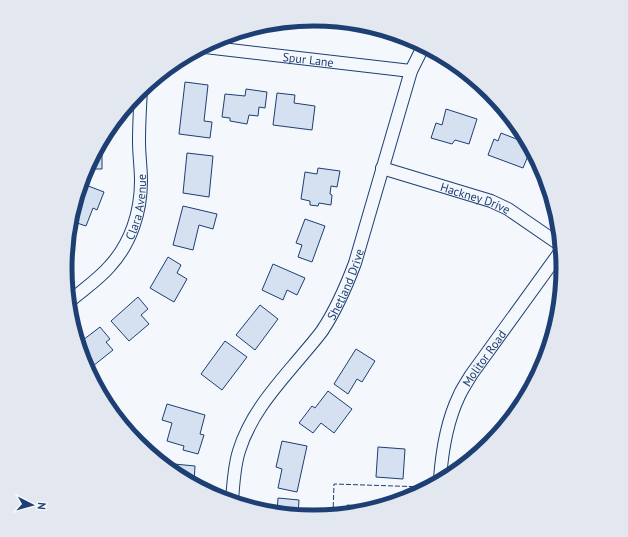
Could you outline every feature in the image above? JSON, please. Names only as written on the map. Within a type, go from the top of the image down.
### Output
[{"type":"street","name":"Spur Lane","points":[[213,48],[411,71]]},
{"type":"street","name":"Shetland Drive","points":[[232,497],[235,468],[239,451],[253,419],[262,404],[321,332],[336,308],[355,263],[411,71],[421,51]]},
{"type":"street","name":"Clara Avenue","points":[[74,298],[110,267],[130,235],[136,219],[141,182],[139,141],[141,100]]},
{"type":"street","name":"Hackney Drive","points":[[382,168],[491,201],[508,209],[554,241]]},
{"type":"street","name":"Molitor Road","points":[[440,476],[445,440],[451,414],[459,396],[471,375],[556,258]]},
{"type":"building","points":[[185,82],[208,85],[204,121],[212,122],[210,138],[179,134]]},
{"type":"building","points":[[246,89],[267,92],[265,108],[259,107],[258,116],[249,115],[247,124],[230,121],[230,118],[222,117],[225,94],[245,96]]},
{"type":"building","points":[[277,93],[295,95],[294,103],[315,106],[312,130],[273,125]]},
{"type":"building","points":[[446,109],[477,119],[469,144],[455,140],[452,144],[431,138],[436,123],[442,125]]},
{"type":"building","points":[[501,133],[520,140],[528,155],[523,168],[488,155],[494,139],[498,141]]},
{"type":"building","points":[[102,151],[102,169],[93,169]]},
{"type":"building","points":[[187,153],[213,156],[209,197],[183,193]]},
{"type":"building","points":[[318,168],[340,171],[337,187],[331,186],[331,205],[319,203],[318,206],[310,205],[310,201],[301,199],[305,172],[317,174]]},
{"type":"building","points":[[86,185],[104,192],[97,210],[93,208],[86,226],[76,223]]},
{"type":"building","points":[[183,206],[217,214],[213,229],[199,225],[193,250],[173,245]]},
{"type":"building","points":[[305,219],[325,226],[312,262],[298,257],[302,245],[296,243]]},
{"type":"building","points":[[168,257],[181,265],[177,273],[187,279],[174,302],[150,288]]},
{"type":"building","points":[[273,264],[305,278],[297,295],[287,290],[283,300],[262,290]]},
{"type":"building","points":[[138,297],[148,309],[141,315],[149,324],[129,341],[111,321]]},
{"type":"building","points":[[260,305],[278,319],[255,350],[236,335]]},
{"type":"building","points":[[100,327],[110,339],[106,342],[113,350],[93,366],[83,340]]},
{"type":"building","points":[[225,341],[247,357],[222,390],[201,374]]},
{"type":"building","points":[[356,349],[375,361],[362,382],[357,379],[348,394],[334,384]]},
{"type":"building","points":[[328,391],[352,409],[334,433],[321,423],[313,433],[299,423],[312,406],[315,408]]},
{"type":"building","points":[[167,404],[205,415],[200,434],[204,435],[198,454],[183,450],[184,446],[167,441],[172,423],[162,420]]},
{"type":"building","points":[[282,441],[307,446],[297,492],[278,488],[282,469],[276,467]]},
{"type":"building","points":[[378,447],[405,449],[403,479],[376,477]]},
{"type":"building","points":[[174,464],[195,466],[194,480],[179,470],[174,466]]},
{"type":"building","points":[[278,498],[299,500],[298,510],[277,508]]},
{"type":"building","points":[[347,505],[360,506],[347,509]]},
{"type":"fence","points":[[333,510],[334,484],[419,487]]}]
